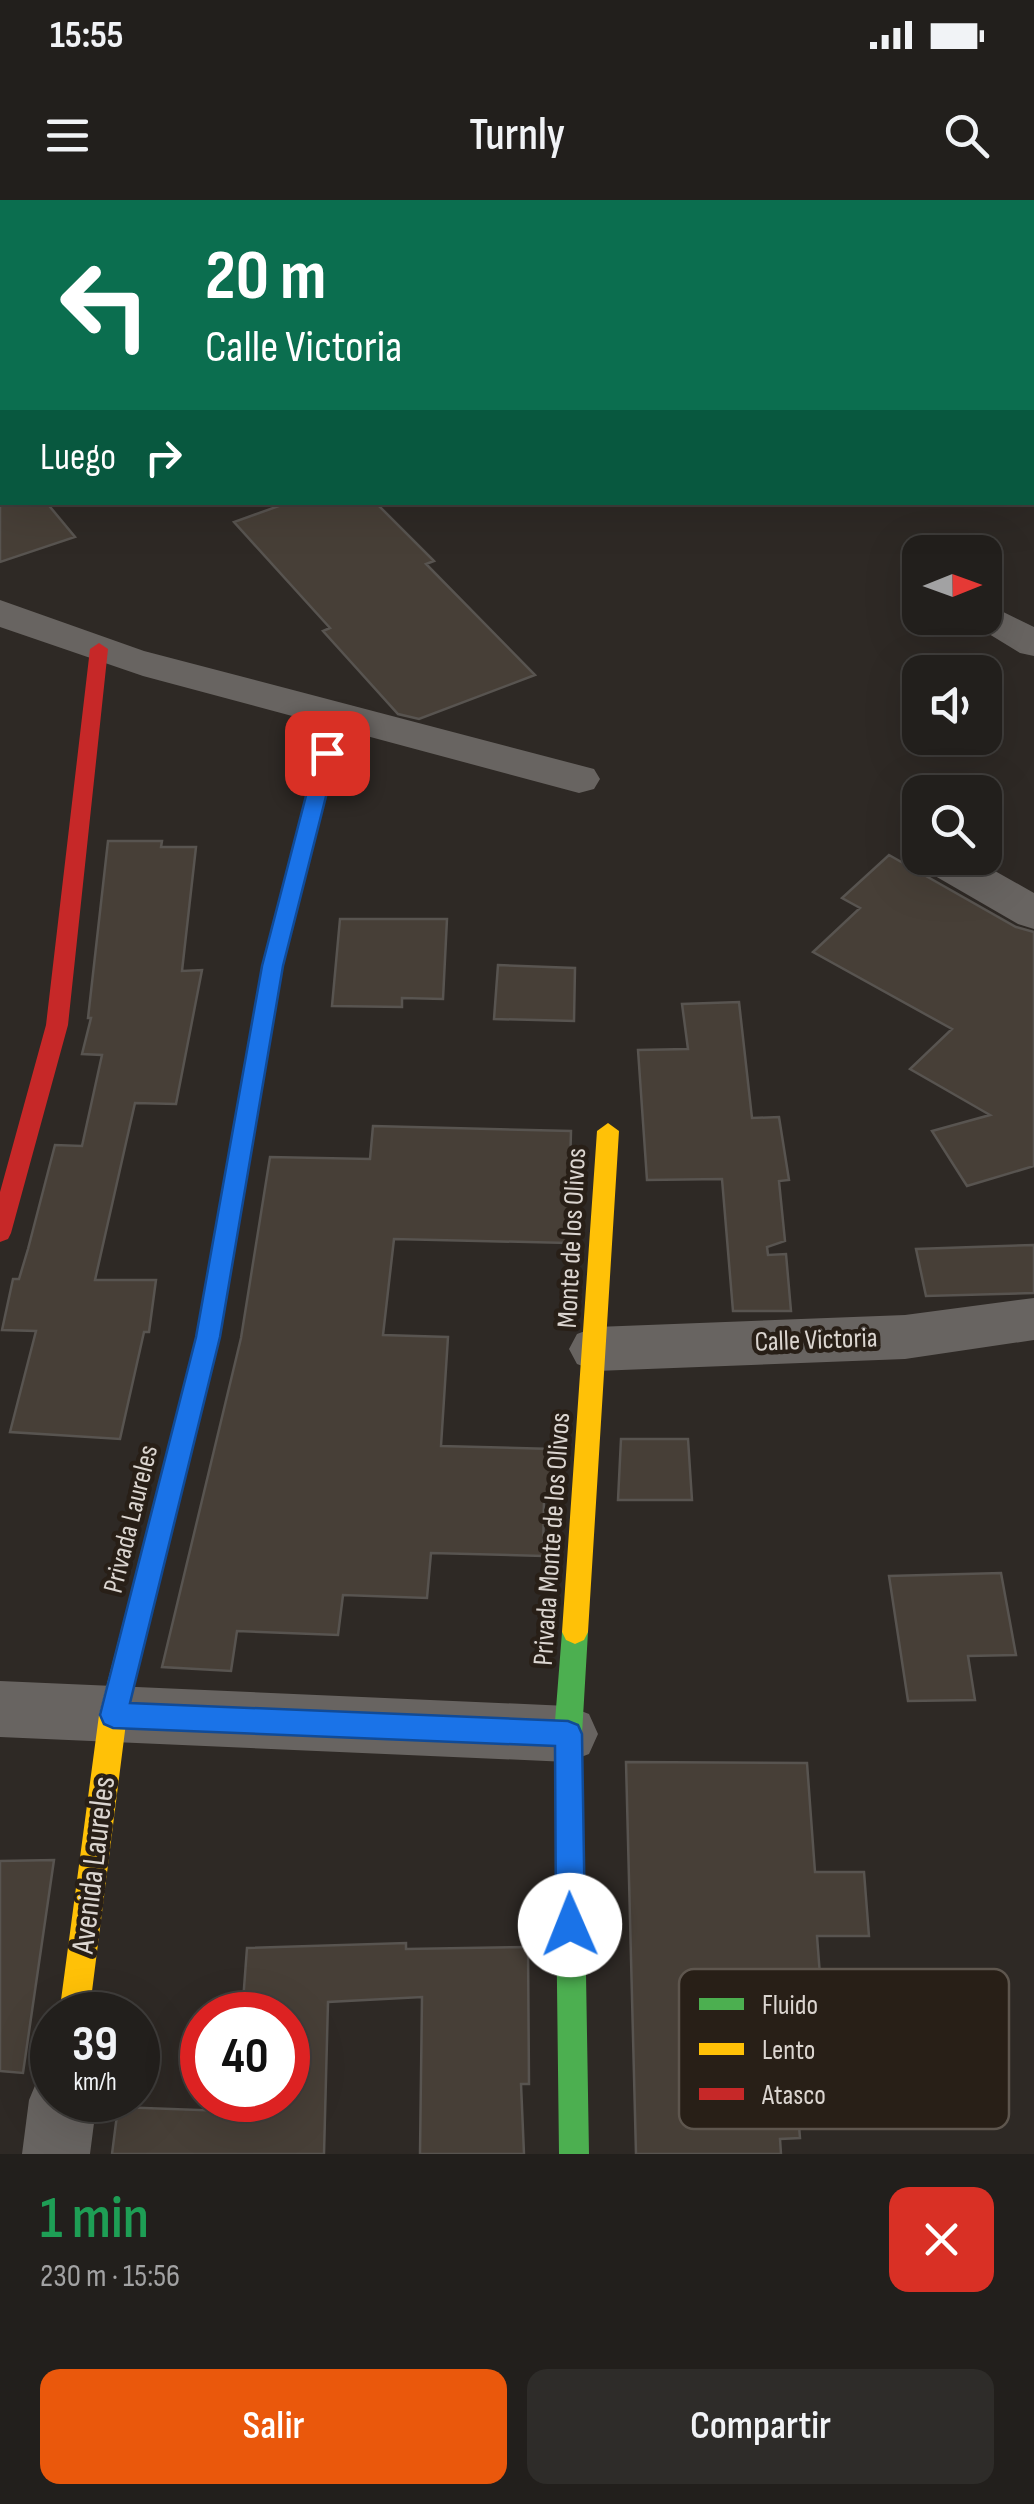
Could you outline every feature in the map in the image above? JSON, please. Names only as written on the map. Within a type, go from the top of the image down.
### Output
[{"type":"street","points":[[0,612],[99,649],[336,718],[579,779]]},
{"type":"street","points":[[1002,625],[1034,644]]},
{"type":"street","points":[[0,1233],[57,1025],[99,649]]},
{"type":"street","name":"Privada Laureles","points":[[113,1715],[208,1337],[272,966],[336,718]]},
{"type":"street","points":[[968,875],[1034,913]]},
{"type":"street","name":"Monte de los Olivos","points":[[596,1348],[608,1131]]},
{"type":"street","name":"Calle Victoria","points":[[596,1348],[905,1337],[1034,1318]]},
{"type":"street","name":"Privada Monte de los Olivos","points":[[574,2154],[568,1734],[596,1348]]},
{"type":"street","points":[[0,1709],[568,1734]]},
{"type":"street","name":"Avenida Laureles","points":[[77,1992],[113,1715]]},
{"type":"street","points":[[56,2154],[60,2122]]},
{"type":"building","points":[[0,505],[48,505],[75,537],[0,562]]},
{"type":"building","points":[[282,505],[378,505],[434,561],[426,564],[535,675],[419,719],[398,714],[323,631],[330,628],[234,522]]},
{"type":"building","points":[[108,841],[162,841],[161,847],[196,847],[182,971],[202,970],[176,1104],[135,1103],[95,1280],[156,1280],[149,1332],[144,1332],[120,1439],[10,1432],[36,1331],[2,1330],[13,1279],[19,1279],[55,1145],[82,1146],[102,1055],[82,1054],[91,1018]]},
{"type":"building","points":[[889,855],[902,862],[902,875],[924,875],[1016,927],[1034,932],[1034,1166],[967,1186],[932,1131],[990,1115],[910,1069],[952,1029],[813,952],[860,908],[842,898]]},
{"type":"building","points":[[340,919],[447,919],[443,999],[402,998],[402,1007],[332,1006]]},
{"type":"building","points":[[498,965],[575,968],[574,1021],[494,1019]]},
{"type":"building","points":[[739,1002],[752,1118],[779,1117],[789,1180],[779,1181],[785,1241],[767,1247],[768,1255],[786,1254],[791,1311],[733,1311],[722,1179],[647,1180],[638,1050],[688,1049],[682,1004]]},
{"type":"building","points":[[373,1126],[571,1131],[568,1243],[394,1239],[383,1335],[448,1337],[441,1446],[553,1449],[549,1501],[544,1501],[543,1556],[431,1553],[427,1598],[343,1595],[338,1635],[237,1631],[231,1671],[162,1667],[241,1338],[270,1157],[370,1159]]},
{"type":"building","points":[[1034,1245],[1034,1293],[926,1296],[916,1249]]},
{"type":"building","points":[[621,1439],[688,1439],[692,1500],[618,1500]]},
{"type":"building","points":[[1001,1573],[1016,1655],[968,1656],[975,1700],[908,1701],[889,1576]]},
{"type":"building","points":[[626,1762],[807,1763],[815,1872],[864,1872],[869,1936],[817,1936],[820,1969],[679,1969],[679,2129],[799,2129],[800,2138],[780,2139],[781,2154],[636,2154]]},
{"type":"building","points":[[54,1860],[35,1992],[30,1992],[23,2073],[0,2071],[0,1861]]},
{"type":"building","points":[[406,1943],[406,1949],[528,1947],[529,2084],[521,2084],[524,2154],[420,2154],[422,1997],[328,2002],[324,2154],[112,2154],[116,2122],[160,2122],[160,2109],[180,2109],[180,2122],[310,2122],[310,1992],[244,1992],[247,1948]]},
{"type":"traffic: fast","points":[[218,1279],[272,966],[336,718]]},
{"type":"traffic: fast","points":[[574,2154],[568,1734],[575,1632]]},
{"type":"traffic: slow","points":[[575,1632],[608,1131]]},
{"type":"traffic: slow","points":[[77,1992],[113,1715],[147,1580]]},
{"type":"traffic: jam","points":[[0,1233],[57,1025],[99,649]]},
{"type":"traffic: jam","points":[[147,1580],[208,1337],[218,1279]]},
{"type":"route","points":[[327,753],[272,966],[208,1337],[113,1715],[568,1734],[570,1925]]}]
